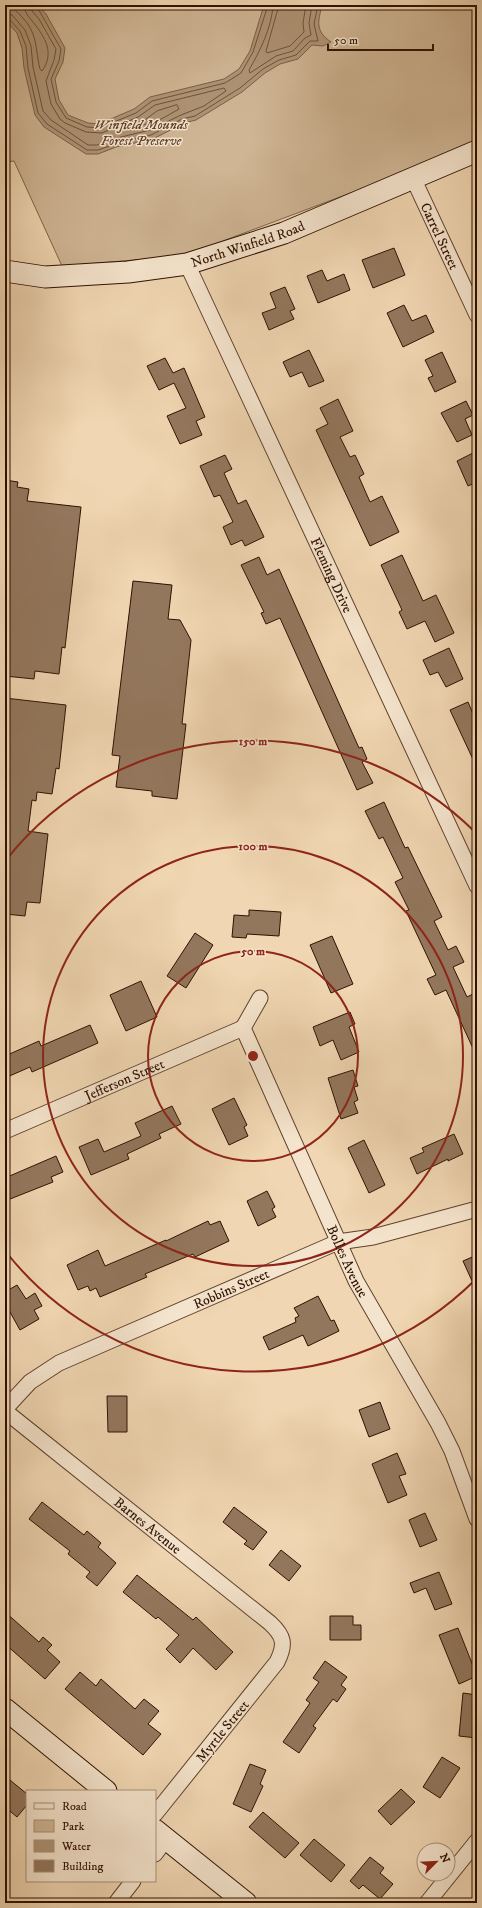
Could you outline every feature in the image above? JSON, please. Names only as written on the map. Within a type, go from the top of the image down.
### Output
[{"type":"street","name":"North Winfield Road","points":[[5,271],[44,277],[128,272],[186,264],[284,233],[477,151]]},
{"type":"street","name":"Carrel Street","points":[[413,178],[477,316]]},
{"type":"street","name":"Fleming Drive","points":[[186,264],[477,886]]},
{"type":"street","points":[[243,1028],[260,998]]},
{"type":"street","name":"Jefferson Street","points":[[5,1131],[243,1028]]},
{"type":"street","name":"Bolles Avenue","points":[[243,1028],[356,1281],[452,1451],[477,1519]]},
{"type":"street","name":"Robbins Street","points":[[5,1410],[30,1382],[58,1363],[338,1242],[373,1237],[477,1209]]},
{"type":"street","name":"Barnes Avenue","points":[[5,1410],[270,1622],[279,1632],[283,1645]]},
{"type":"street","name":"Myrtle Street","points":[[156,1813],[277,1662],[282,1653],[283,1645]]},
{"type":"street","points":[[5,1709],[105,1790]]},
{"type":"street","points":[[159,1841],[246,1903]]},
{"type":"street","points":[[427,1903],[477,1841]]},
{"type":"street","points":[[116,1903],[132,1882]]},
{"type":"green space","name":"Winfield Mounds Forest Preserve","points":[[5,5],[477,5],[477,141],[409,171],[183,256],[62,266],[14,161],[5,162]]},
{"type":"water","points":[[5,5],[38,5],[46,14],[65,48],[63,62],[55,79],[59,100],[68,115],[88,123],[99,124],[134,109],[150,97],[224,79],[239,69],[250,51],[264,5],[322,5],[319,16],[319,26],[322,34],[331,42],[323,46],[312,45],[298,59],[280,64],[265,73],[242,92],[196,120],[184,123],[153,139],[116,147],[98,154],[86,154],[44,127],[35,115],[24,68],[22,48],[17,33],[5,20]]},
{"type":"building","points":[[394,248],[405,275],[373,288],[362,260]]},
{"type":"building","points":[[322,270],[327,281],[344,274],[350,290],[318,303],[307,276]]},
{"type":"building","points":[[285,287],[295,309],[290,311],[294,319],[269,330],[262,313],[276,308],[270,293]]},
{"type":"building","points":[[404,305],[412,321],[426,315],[434,332],[403,347],[387,313]]},
{"type":"building","points":[[309,350],[324,381],[309,387],[302,372],[290,377],[283,362]]},
{"type":"building","points":[[442,352],[456,382],[435,392],[428,378],[433,376],[425,360]]},
{"type":"building","points":[[165,358],[173,373],[184,368],[205,417],[196,421],[202,435],[180,444],[167,416],[186,408],[174,383],[159,390],[147,366]]},
{"type":"building","points":[[338,399],[353,431],[340,437],[350,457],[355,455],[364,474],[359,477],[370,502],[382,496],[399,532],[370,546],[316,430],[328,424],[320,408]]},
{"type":"building","points":[[466,401],[473,415],[465,419],[472,435],[457,442],[441,413]]},
{"type":"building","points":[[473,453],[477,462],[477,482],[468,486],[457,461]]},
{"type":"building","points":[[225,455],[232,469],[224,473],[238,504],[246,500],[264,537],[245,546],[242,540],[231,545],[223,527],[233,522],[220,495],[214,497],[200,466]]},
{"type":"building","points":[[5,480],[18,482],[17,487],[29,489],[27,501],[81,507],[65,648],[62,647],[59,674],[35,671],[34,679],[5,676]]},
{"type":"building","points":[[402,555],[423,601],[436,595],[454,633],[435,642],[425,621],[407,629],[399,612],[402,610],[381,565]]},
{"type":"building","points":[[259,557],[267,575],[279,569],[359,748],[362,747],[367,759],[362,762],[373,783],[357,790],[280,618],[266,624],[261,613],[264,612],[241,565]]},
{"type":"building","points":[[133,581],[172,585],[168,619],[180,620],[191,640],[182,724],[186,724],[177,799],[152,796],[152,791],[116,787],[120,756],[112,755]]},
{"type":"building","points":[[449,648],[463,679],[446,687],[438,672],[430,675],[423,660]]},
{"type":"building","points":[[5,698],[66,705],[59,769],[56,768],[52,794],[37,792],[36,801],[32,800],[28,831],[48,834],[40,903],[27,902],[25,916],[5,914]]},
{"type":"building","points":[[468,702],[477,723],[477,768],[450,710]]},
{"type":"building","points":[[384,802],[405,848],[408,847],[442,917],[434,921],[448,950],[456,946],[464,962],[453,967],[467,997],[477,992],[477,1057],[446,990],[435,995],[427,979],[436,975],[406,911],[409,910],[395,882],[403,878],[383,837],[379,839],[365,811]]},
{"type":"building","points":[[249,910],[281,912],[279,936],[247,934],[246,938],[232,937],[234,915],[249,916]]},
{"type":"building","points":[[195,933],[213,945],[186,988],[167,976]]},
{"type":"building","points":[[332,936],[353,984],[331,993],[310,945]]},
{"type":"building","points":[[141,981],[157,1017],[126,1031],[110,995]]},
{"type":"building","points":[[350,1012],[355,1024],[349,1027],[359,1052],[341,1060],[333,1040],[320,1046],[313,1027]]},
{"type":"building","points":[[90,1025],[98,1043],[32,1072],[30,1067],[5,1078],[5,1056],[39,1041],[41,1046]]},
{"type":"building","points":[[353,1070],[358,1086],[354,1087],[358,1100],[354,1102],[358,1113],[341,1119],[328,1078]]},
{"type":"building","points":[[234,1098],[247,1125],[244,1127],[248,1136],[229,1145],[212,1109]]},
{"type":"building","points":[[172,1106],[181,1124],[159,1134],[161,1138],[127,1154],[129,1159],[91,1175],[79,1147],[98,1139],[104,1152],[141,1136],[135,1123]]},
{"type":"building","points":[[454,1134],[463,1154],[448,1161],[448,1159],[417,1174],[410,1158],[424,1152],[422,1148]]},
{"type":"building","points":[[364,1140],[385,1185],[369,1193],[348,1148]]},
{"type":"building","points":[[56,1156],[63,1172],[51,1177],[53,1182],[5,1201],[5,1178]]},
{"type":"building","points":[[267,1191],[275,1207],[272,1209],[276,1217],[258,1226],[247,1201]]},
{"type":"building","points":[[208,1221],[210,1225],[220,1221],[229,1241],[195,1257],[193,1254],[145,1274],[147,1277],[100,1297],[96,1288],[90,1291],[88,1286],[78,1290],[67,1265],[98,1250],[105,1266],[166,1241]]},
{"type":"building","points":[[477,1255],[477,1292],[463,1261]]},
{"type":"building","points":[[17,1285],[26,1299],[35,1293],[42,1306],[34,1310],[39,1319],[20,1330],[5,1303],[5,1292]]},
{"type":"building","points":[[318,1296],[331,1321],[334,1320],[339,1331],[308,1346],[303,1335],[269,1350],[263,1337],[296,1322],[295,1318],[299,1316],[294,1308]]},
{"type":"building","points":[[107,1396],[127,1396],[127,1432],[108,1432]]},
{"type":"building","points":[[380,1402],[390,1429],[369,1437],[359,1410]]},
{"type":"building","points":[[397,1453],[406,1474],[399,1476],[407,1495],[388,1503],[372,1464]]},
{"type":"building","points":[[42,1502],[84,1535],[87,1531],[101,1543],[98,1547],[116,1563],[97,1586],[86,1577],[90,1572],[68,1554],[70,1551],[29,1519]]},
{"type":"building","points":[[234,1507],[267,1532],[253,1550],[244,1544],[247,1541],[223,1522]]},
{"type":"building","points":[[425,1513],[437,1540],[420,1547],[409,1520]]},
{"type":"building","points":[[281,1550],[301,1566],[289,1581],[269,1565]]},
{"type":"building","points":[[439,1572],[452,1604],[435,1610],[426,1588],[414,1593],[410,1583]]},
{"type":"building","points":[[137,1575],[193,1620],[196,1617],[233,1652],[216,1670],[193,1648],[180,1663],[166,1649],[179,1635],[158,1617],[156,1619],[123,1592]]},
{"type":"building","points":[[5,1612],[39,1642],[43,1637],[52,1645],[47,1650],[60,1662],[45,1679],[5,1644]]},
{"type":"building","points":[[330,1616],[353,1616],[353,1625],[361,1625],[361,1640],[330,1640]]},
{"type":"building","points":[[458,1628],[477,1676],[459,1684],[439,1635]]},
{"type":"building","points":[[325,1661],[347,1677],[341,1685],[346,1689],[337,1702],[333,1699],[313,1726],[316,1728],[299,1753],[283,1742],[310,1703],[306,1700],[319,1682],[313,1678]]},
{"type":"building","points":[[80,1672],[96,1686],[101,1679],[135,1709],[144,1699],[159,1711],[148,1724],[161,1734],[143,1755],[65,1689]]},
{"type":"building","points":[[463,1693],[477,1695],[477,1738],[459,1736]]},
{"type":"building","points":[[442,1757],[460,1768],[440,1798],[423,1787]]},
{"type":"building","points":[[250,1764],[266,1770],[260,1784],[263,1786],[251,1812],[233,1804]]},
{"type":"building","points":[[5,1776],[26,1793],[26,1806],[17,1817],[5,1807]]},
{"type":"building","points":[[401,1789],[415,1802],[391,1825],[378,1811]]},
{"type":"building","points":[[263,1812],[299,1843],[285,1858],[249,1827]]},
{"type":"building","points":[[314,1839],[345,1865],[331,1882],[300,1855]]},
{"type":"building","points":[[370,1857],[384,1868],[380,1873],[393,1884],[380,1899],[363,1885],[359,1889],[350,1881]]}]
